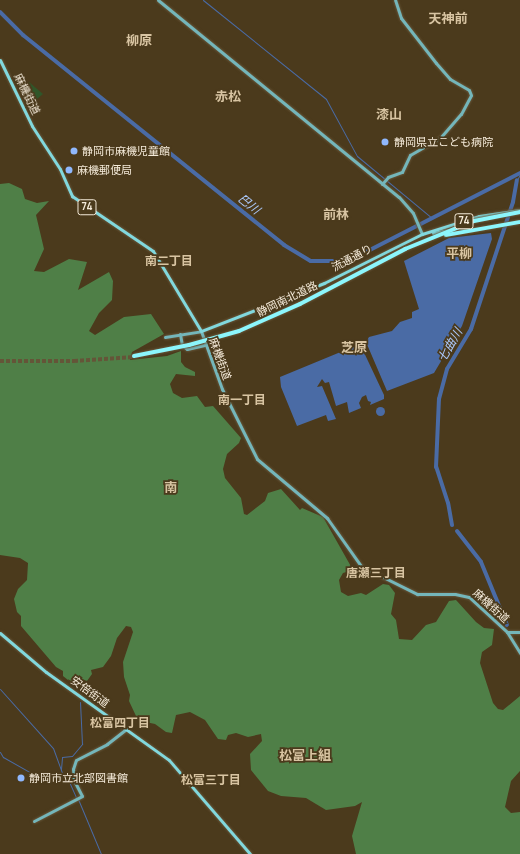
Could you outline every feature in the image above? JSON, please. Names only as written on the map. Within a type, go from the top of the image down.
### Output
[{"type":"highway","name":"74","points":[[441,236],[479,219],[520,211]]},
{"type":"highway","name":"74","points":[[441,236],[520,223]]},
{"type":"highway","name":"静岡南北道路","points":[[134,356],[204,343],[250,328],[301,305],[382,260],[441,236]]},
{"type":"main road","name":"麻機街道","points":[[0,60],[32,126],[60,169],[72,196],[153,252],[201,331]]},
{"type":"main road","name":"74","points":[[422,233],[479,216],[514,210],[520,211]]},
{"type":"main road","name":"74","points":[[422,233],[456,228],[501,227],[520,223]]},
{"type":"main road","name":"流通通り","points":[[201,331],[324,283],[422,233]]},
{"type":"main road","name":"安倍街道","points":[[0,633],[40,668],[169,760],[250,854]]},
{"type":"street","points":[[158,0],[383,182],[404,202],[417,221],[422,233]]},
{"type":"street","points":[[383,182],[388,177],[401,173],[410,155],[440,138],[461,114],[471,95],[469,90],[450,79],[436,63],[401,18],[395,0]]},
{"type":"street","points":[[165,337],[201,331]]},
{"type":"street","name":"麻機街道","points":[[201,331],[222,389],[257,459],[327,518],[356,562],[379,576],[417,594],[464,595],[507,632],[520,653]]},
{"type":"street","points":[[180,334],[182,345],[187,349],[205,345]]},
{"type":"street","points":[[507,632],[520,632]]},
{"type":"street","points":[[34,821],[82,796],[74,780],[72,770],[76,760],[107,744],[126,729]]},
{"type":"green space","points":[[29,82],[43,94],[31,104],[22,86]]},
{"type":"green space","points":[[9,183],[22,189],[25,199],[37,203],[49,201],[36,215],[44,249],[34,271],[44,272],[69,259],[87,262],[78,290],[109,272],[113,281],[112,300],[99,313],[89,331],[95,335],[124,317],[151,314],[164,334],[132,352],[130,360],[167,356],[181,351],[181,362],[185,367],[195,372],[195,376],[176,374],[170,384],[173,393],[182,398],[197,396],[205,407],[213,406],[241,438],[239,443],[227,454],[223,469],[225,478],[241,498],[244,514],[247,515],[265,501],[268,493],[281,489],[300,510],[302,508],[323,517],[353,570],[343,573],[339,580],[341,592],[348,596],[361,593],[366,595],[383,584],[389,585],[395,593],[391,614],[396,620],[399,639],[412,640],[426,625],[436,622],[449,601],[456,600],[476,622],[484,628],[494,629],[492,645],[482,652],[480,663],[493,703],[498,709],[503,710],[520,696],[520,771],[511,781],[505,807],[511,813],[520,812],[520,854],[356,854],[352,836],[362,802],[355,806],[326,810],[306,798],[281,796],[268,791],[251,770],[250,754],[262,741],[261,734],[248,737],[236,733],[228,735],[226,740],[218,739],[205,720],[190,712],[176,715],[172,733],[166,732],[155,724],[141,721],[136,716],[129,701],[130,695],[124,677],[123,662],[133,632],[131,627],[126,626],[117,638],[111,656],[103,667],[91,670],[92,674],[87,681],[82,679],[73,684],[63,676],[63,671],[56,667],[21,626],[21,616],[17,612],[14,599],[18,589],[27,580],[28,563],[20,558],[0,555],[0,184]]},
{"type":"water","points":[[491,233],[492,239],[462,326],[434,373],[387,391],[366,342],[369,337],[392,331],[400,322],[412,318],[412,312],[419,309],[404,261],[449,238]]},
{"type":"water","points":[[360,344],[384,395],[384,399],[370,405],[371,402],[368,401],[366,395],[362,397],[359,403],[361,408],[349,413],[347,402],[336,406],[329,382],[325,383],[322,379],[317,387],[322,386],[336,419],[328,421],[326,415],[297,426],[281,387],[280,377]]},
{"type":"water","points":[[378,407],[382,407],[384,411],[382,415],[378,415],[376,413],[376,409]]},
{"type":"waterway","points":[[203,0],[326,99],[357,156],[432,218]]},
{"type":"waterway","name":"巴川","points":[[0,12],[23,35],[284,245],[311,261],[342,261],[360,255],[520,173]]},
{"type":"waterway","name":"巴川","points":[[517,180],[520,174]]},
{"type":"waterway","name":"七曲川","points":[[452,525],[448,503],[436,467],[439,399],[447,369],[471,329],[513,202],[517,180]]},
{"type":"waterway","name":"七曲川","points":[[457,531],[481,562],[507,625]]},
{"type":"waterway","points":[[0,689],[53,748],[63,776],[67,777],[76,797]]},
{"type":"waterway","points":[[61,769],[62,757],[72,756],[82,744],[80,702]]},
{"type":"waterway","points":[[0,752],[3,757],[49,783],[62,776]]},
{"type":"waterway","points":[[78,799],[101,854]]},
{"type":"tunnel","points":[[0,361],[74,361],[134,357]]},
{"type":"place","name":"静岡県立こども病院","points":[[385,142]]},
{"type":"place","name":"静岡市麻機児童館","points":[[74,151]]},
{"type":"place","name":"麻機郵便局","points":[[69,170]]},
{"type":"place","name":"静岡市立北部図書館","points":[[21,778]]},
{"type":"district","name":"天神前","points":[[448,18]]},
{"type":"district","name":"柳原","points":[[139,40]]},
{"type":"district","name":"赤松","points":[[228,96]]},
{"type":"district","name":"漆山","points":[[389,114]]},
{"type":"district","name":"前林","points":[[336,214]]},
{"type":"district","name":"平柳","points":[[459,253]]},
{"type":"district","name":"南二丁目","points":[[169,261]]},
{"type":"district","name":"芝原","points":[[354,347]]},
{"type":"district","name":"南一丁目","points":[[242,400]]},
{"type":"district","name":"南","points":[[171,487]]},
{"type":"district","name":"唐瀬三丁目","points":[[376,573]]},
{"type":"district","name":"松富四丁目","points":[[120,723]]},
{"type":"district","name":"松富上組","points":[[305,755]]},
{"type":"district","name":"松富三丁目","points":[[211,780]]}]
